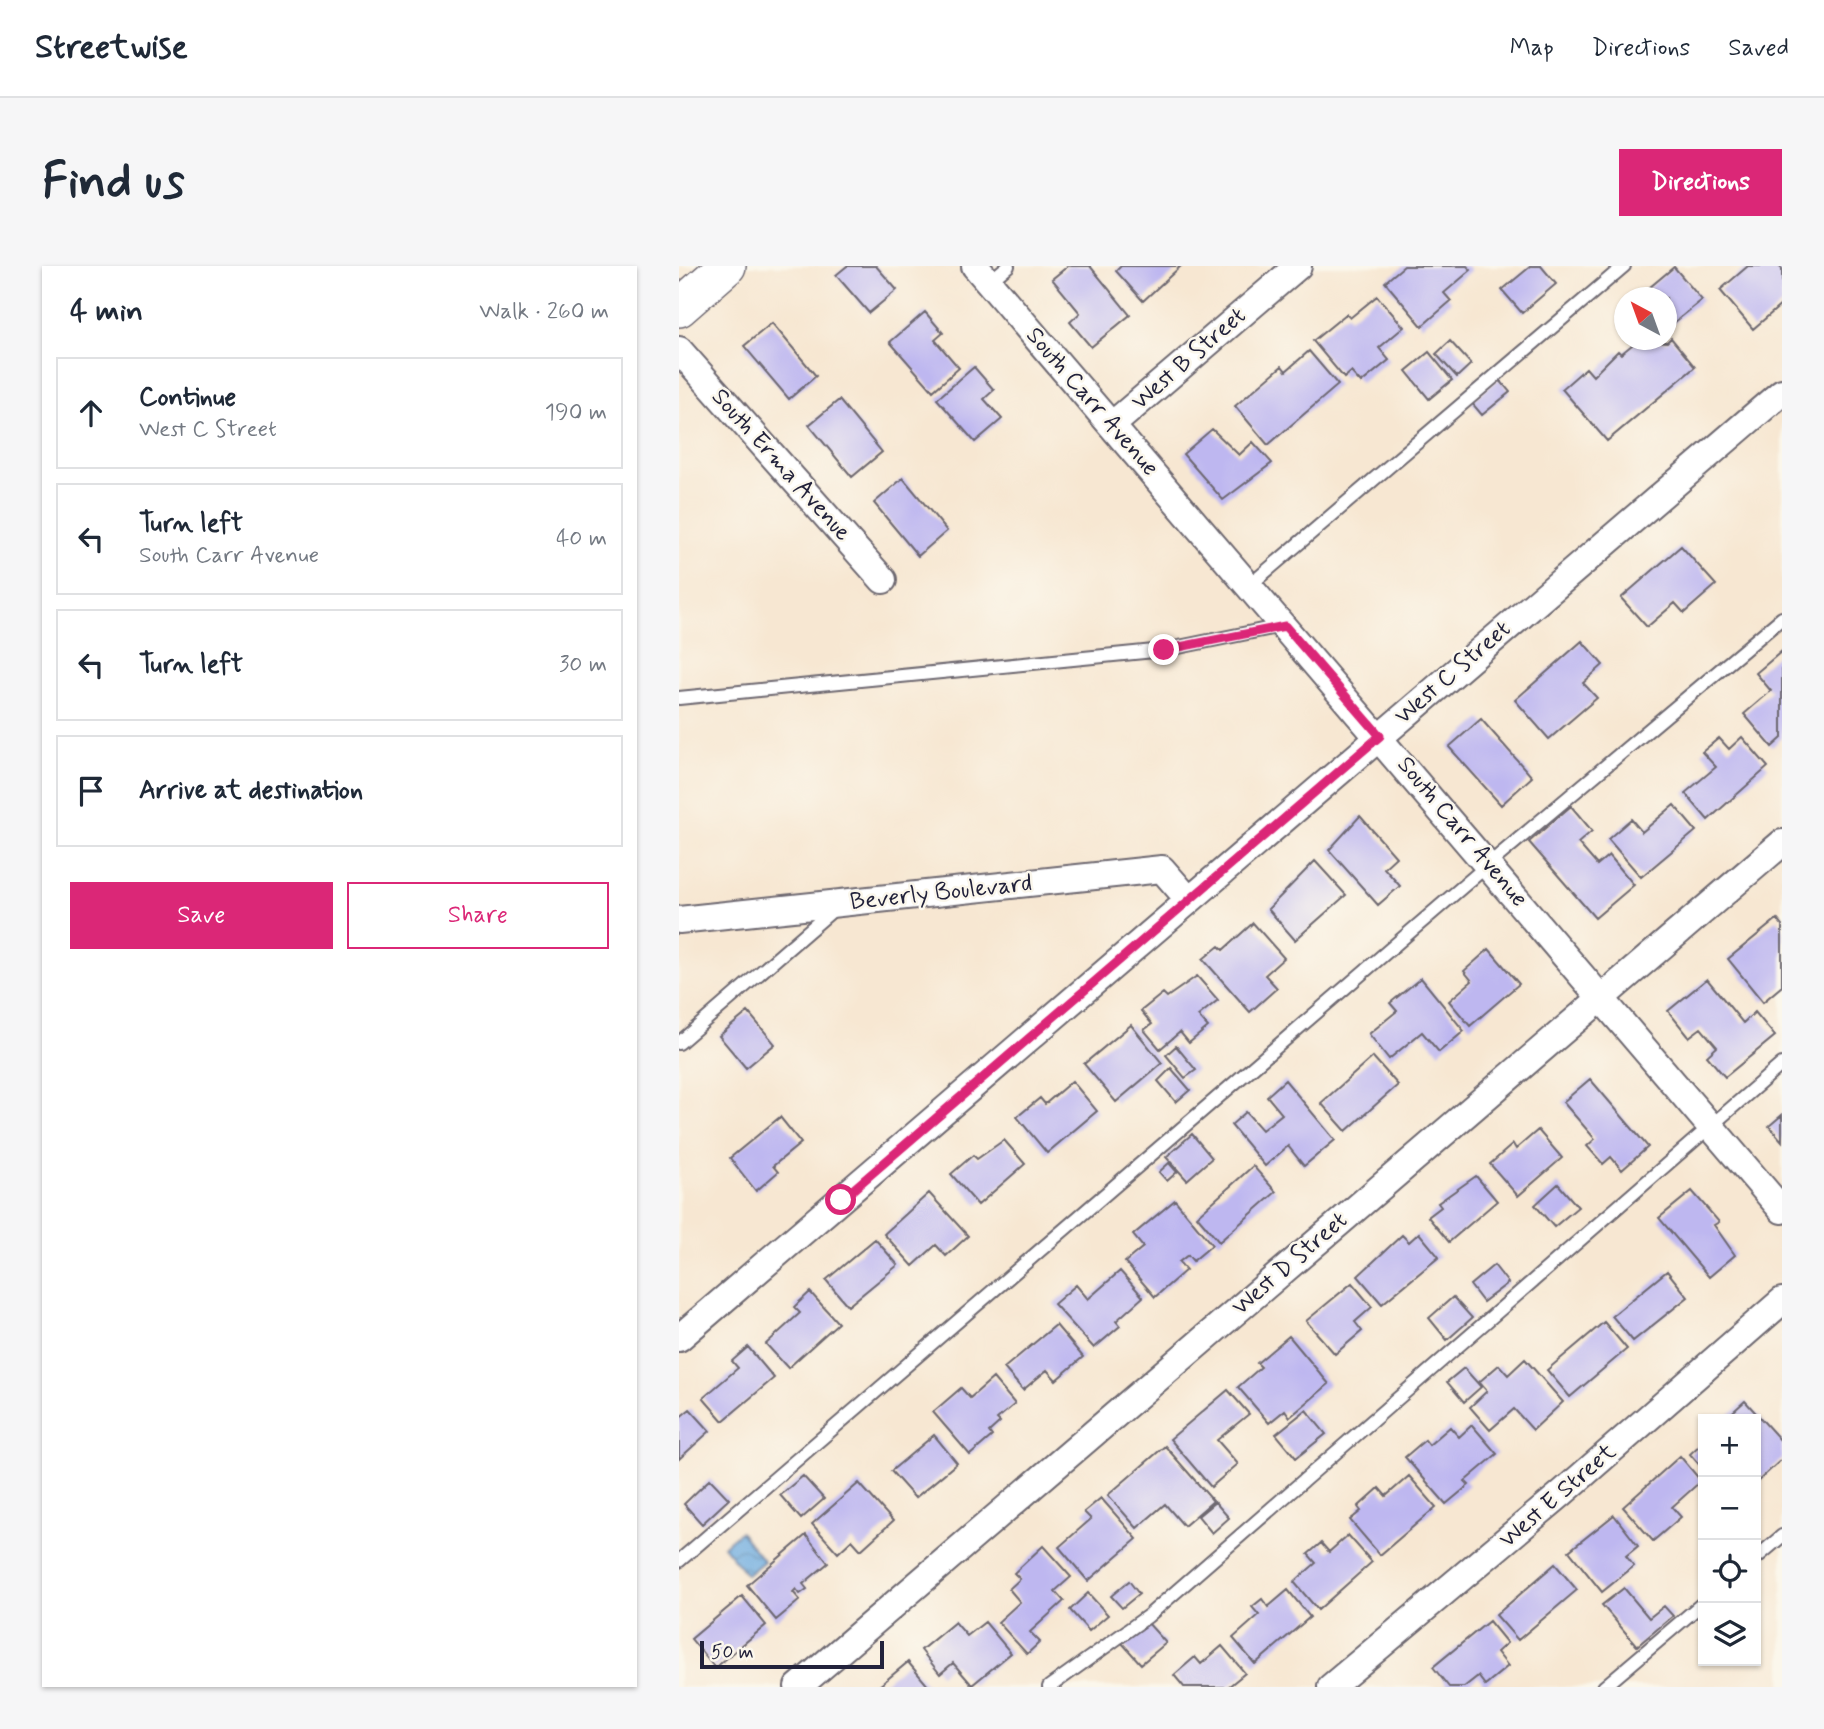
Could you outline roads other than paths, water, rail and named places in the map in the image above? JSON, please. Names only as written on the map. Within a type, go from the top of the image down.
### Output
[{"type":"street","points":[[679,308],[727,266]]},
{"type":"street","name":"West B Street","points":[[1112,425],[1298,266]]},
{"type":"street","name":"South Carr Avenue","points":[[990,271],[1112,425],[1782,1210]]},
{"type":"street","name":"South Erma Avenue","points":[[679,350],[883,580]]},
{"type":"street","name":"West C Street","points":[[679,1338],[1782,392]]},
{"type":"street","name":"West D Street","points":[[798,1687],[1782,843]]},
{"type":"street","name":"Beverly Boulevard","points":[[679,920],[1162,869],[1189,900]]},
{"type":"street","name":"West E Street","points":[[1331,1687],[1782,1301]]},
{"type":"lane","points":[[1250,585],[1624,266]]},
{"type":"lane","points":[[679,1561],[1489,864],[1782,618]]},
{"type":"lane","points":[[679,698],[1164,650],[1285,626]]},
{"type":"lane","points":[[679,1043],[841,903]]},
{"type":"lane","points":[[1049,1687],[1148,1616],[1782,1064]]},
{"type":"lane","points":[[1761,1554],[1782,1536]]},
{"type":"lane","points":[[1604,1687],[1698,1607]]},
{"type":"water","points":[[740,1532],[764,1561],[747,1575],[723,1546]]}]
